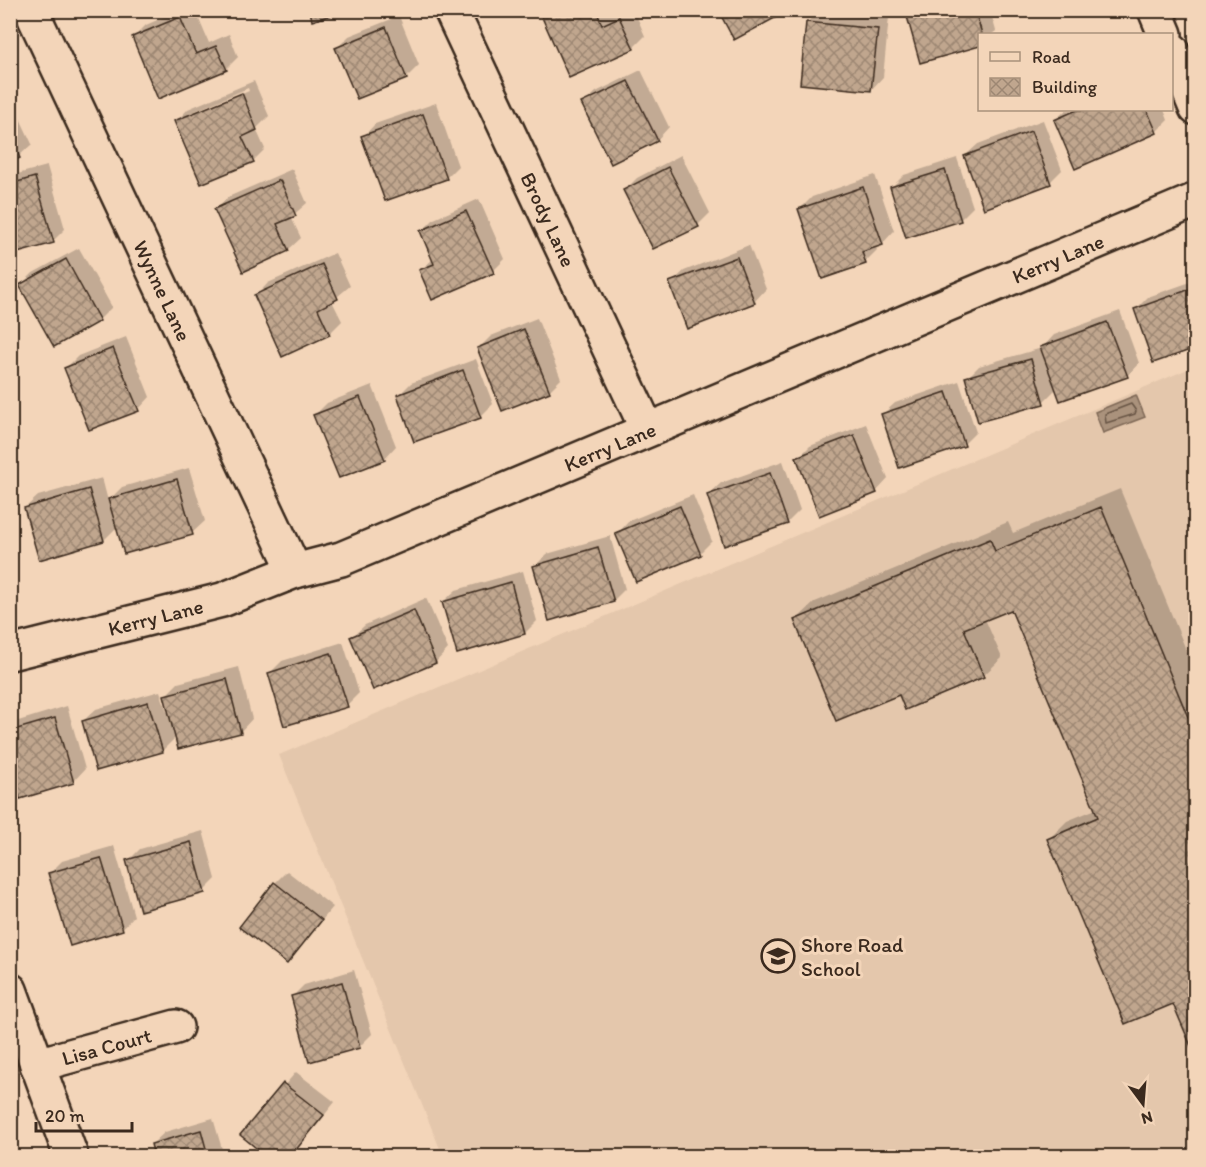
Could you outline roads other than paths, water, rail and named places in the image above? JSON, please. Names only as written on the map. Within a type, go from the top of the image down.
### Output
[{"type":"street","name":"Wynne Lane","points":[[31,10],[295,571]]},
{"type":"street","name":"Brody Lane","points":[[451,10],[647,429]]},
{"type":"street","points":[[1155,10],[1165,33]]},
{"type":"street","points":[[1173,52],[1196,108]]},
{"type":"street","name":"Kerry Lane","points":[[10,653],[222,600],[295,571],[341,559],[1196,200]]},
{"type":"street","points":[[10,990],[71,1156]]},
{"type":"street","name":"Lisa Court","points":[[37,1065],[176,1027]]},
{"type":"water","points":[[1136,395],[1145,417],[1103,433],[1095,412]]},
{"type":"place","name":"Shore Road School","points":[[778,956]]}]
